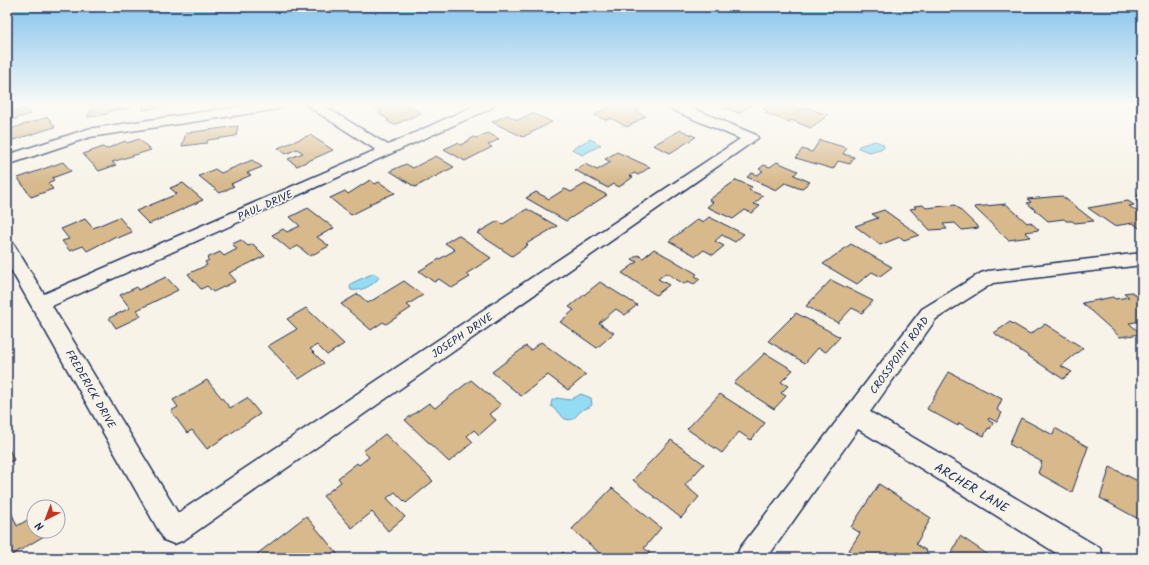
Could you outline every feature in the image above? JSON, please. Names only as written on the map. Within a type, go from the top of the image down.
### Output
[{"type":"street","points":[[7,160],[88,133],[99,131]]},
{"type":"street","points":[[355,131],[387,151]]},
{"type":"street","name":"PAUL DRIVE","points":[[41,304],[430,131]]},
{"type":"street","name":"JOSEPH DRIVE","points":[[174,531],[751,138],[735,131]]},
{"type":"street","name":"FREDERICK DRIVE","points":[[7,247],[174,531]]},
{"type":"street","name":"CROSSPOINT ROAD","points":[[750,558],[929,314],[988,277],[1142,258]]},
{"type":"street","name":"ARCHER LANE","points":[[855,415],[1090,558]]},
{"type":"water","points":[[590,139],[601,145],[582,155],[572,149]]},
{"type":"water","points":[[875,141],[883,144],[884,148],[869,152],[858,148],[859,146]]},
{"type":"water","points":[[374,273],[379,277],[374,283],[363,289],[351,290],[350,286],[352,283]]},
{"type":"water","points":[[581,394],[591,398],[592,405],[582,410],[570,420],[565,419],[551,406],[552,400],[557,398],[570,400]]},
{"type":"building","points":[[7,131],[41,131],[7,142]]},
{"type":"building","points":[[198,131],[237,131],[236,136],[208,140],[207,143],[182,146],[186,133]]},
{"type":"building","points":[[511,131],[534,131],[523,137]]},
{"type":"building","points":[[678,131],[684,131],[696,137],[670,153],[653,145]]},
{"type":"building","points":[[488,133],[499,139],[488,145],[492,147],[465,161],[444,149],[457,143],[461,145],[474,137],[476,138]]},
{"type":"building","points":[[310,135],[333,150],[297,166],[288,159],[303,153],[297,149],[286,154],[278,148]]},
{"type":"building","points":[[139,139],[151,150],[112,162],[116,165],[99,171],[83,154],[103,147],[106,149],[125,141],[127,143]]},
{"type":"building","points":[[820,140],[847,148],[843,154],[854,157],[850,164],[838,161],[833,169],[796,158],[802,149],[812,152]]},
{"type":"building","points":[[617,152],[650,167],[638,175],[634,173],[630,176],[633,177],[619,187],[614,184],[608,188],[575,170],[585,164],[597,170],[611,162],[605,159]]},
{"type":"building","points":[[436,156],[454,167],[415,187],[390,171],[406,164],[413,168]]},
{"type":"building","points":[[252,160],[262,167],[247,173],[251,175],[231,184],[234,186],[220,193],[199,176],[215,169],[221,173]]},
{"type":"building","points":[[63,162],[71,171],[52,178],[54,180],[48,183],[53,189],[31,197],[18,178]]},
{"type":"building","points":[[777,162],[798,171],[794,175],[810,182],[801,189],[785,183],[776,190],[747,177],[752,173],[757,175],[763,171],[759,169],[764,165],[770,167]]},
{"type":"building","points":[[370,180],[375,184],[379,182],[395,193],[369,204],[371,205],[351,215],[330,198],[345,191],[348,194]]},
{"type":"building","points":[[736,180],[752,187],[749,190],[763,196],[754,204],[760,206],[752,213],[745,210],[733,219],[707,207],[713,202],[709,200]]},
{"type":"building","points":[[183,183],[203,200],[149,224],[136,211],[177,194],[170,188]]},
{"type":"building","points":[[585,184],[607,195],[566,221],[526,198],[536,192],[549,199],[565,189],[571,192]]},
{"type":"building","points":[[1142,193],[1142,204],[1135,200],[1141,198],[1137,195]]},
{"type":"building","points":[[1062,196],[1094,221],[1075,223],[1064,219],[1048,221],[1027,203],[1031,202],[1027,199]]},
{"type":"building","points":[[1128,201],[1134,205],[1129,206],[1142,215],[1142,227],[1139,228],[1133,223],[1114,226],[1088,208]]},
{"type":"building","points":[[1006,204],[1027,223],[1030,222],[1039,230],[1025,232],[1031,237],[1008,240],[974,207]]},
{"type":"building","points":[[923,205],[926,208],[955,205],[979,228],[962,230],[955,223],[943,224],[947,229],[930,230],[910,209],[916,208],[914,206]]},
{"type":"building","points":[[308,208],[334,228],[317,237],[329,246],[310,256],[298,246],[290,250],[272,235],[283,229],[287,232],[300,226],[290,217]]},
{"type":"building","points":[[527,209],[557,226],[526,244],[528,245],[512,256],[477,233],[498,221],[503,224]]},
{"type":"building","points":[[884,210],[919,235],[904,240],[900,237],[880,245],[855,226],[878,218],[872,214]]},
{"type":"building","points":[[119,217],[132,232],[118,238],[116,236],[87,251],[83,246],[70,251],[62,241],[69,239],[61,229],[85,219],[93,228]]},
{"type":"building","points":[[709,217],[744,234],[735,242],[722,235],[715,241],[724,246],[713,255],[704,250],[696,256],[669,241],[698,219],[703,222]]},
{"type":"building","points":[[458,235],[491,258],[466,274],[470,277],[452,288],[439,279],[434,282],[419,271],[455,250],[445,243]]},
{"type":"building","points":[[241,240],[248,246],[253,244],[265,256],[229,273],[236,281],[213,292],[207,286],[201,289],[188,274],[207,265],[205,262],[209,260],[207,258],[220,252],[224,256],[237,249],[232,244]]},
{"type":"building","points":[[851,244],[892,267],[880,276],[872,272],[857,284],[823,264]]},
{"type":"building","points":[[654,249],[697,274],[695,276],[700,279],[694,284],[688,281],[684,284],[666,273],[658,279],[669,285],[656,295],[622,273],[637,262],[632,259],[638,255],[643,258]]},
{"type":"building","points":[[166,277],[178,290],[137,310],[141,316],[116,328],[109,318],[130,308],[120,295],[137,287],[138,290]]},
{"type":"building","points":[[831,280],[873,301],[862,313],[852,308],[838,323],[806,306]]},
{"type":"building","points":[[404,281],[423,295],[407,305],[411,308],[386,324],[383,322],[371,330],[341,304],[358,294],[368,303]]},
{"type":"building","points":[[600,282],[637,305],[625,315],[616,309],[599,323],[614,333],[597,348],[560,322],[574,310],[569,307]]},
{"type":"building","points":[[1132,292],[1142,300],[1142,321],[1129,323],[1141,334],[1120,337],[1082,303],[1113,297],[1115,299],[1129,297],[1124,293]]},
{"type":"building","points":[[306,308],[344,344],[327,355],[317,345],[310,349],[324,363],[299,379],[268,346],[297,329],[287,319]]},
{"type":"building","points":[[796,313],[840,337],[826,352],[818,348],[805,363],[768,341]]},
{"type":"building","points":[[1010,322],[1030,334],[1045,324],[1083,348],[1061,366],[1072,372],[1063,379],[994,333]]},
{"type":"building","points":[[541,342],[586,375],[568,390],[548,375],[521,396],[492,372],[526,346],[531,350]]},
{"type":"building","points":[[765,353],[793,370],[781,382],[788,386],[781,393],[786,396],[774,409],[734,383]]},
{"type":"building","points":[[949,372],[1002,399],[997,410],[1002,413],[997,422],[989,418],[988,420],[993,423],[990,429],[988,428],[984,436],[959,423],[958,426],[927,409]]},
{"type":"building","points":[[207,380],[230,408],[247,398],[260,414],[207,449],[192,430],[187,433],[171,411],[178,407],[173,400]]},
{"type":"building","points":[[471,380],[501,405],[489,414],[496,420],[479,435],[474,430],[467,436],[473,442],[449,462],[405,420],[429,403],[435,408]]},
{"type":"building","points":[[720,394],[765,423],[751,440],[739,432],[722,453],[687,429]]},
{"type":"building","points":[[1021,418],[1053,435],[1055,428],[1088,447],[1072,492],[1038,473],[1042,462],[1009,444]]},
{"type":"building","points":[[385,434],[433,481],[406,503],[395,492],[387,498],[405,517],[388,531],[372,512],[352,528],[323,496],[341,482],[338,478],[357,463],[359,465],[369,457],[363,451]]},
{"type":"building","points":[[671,440],[704,464],[685,485],[699,497],[681,518],[633,480]]},
{"type":"building","points":[[7,445],[14,460],[7,463]]},
{"type":"building","points":[[1110,467],[1142,483],[1142,521],[1100,498]]},
{"type":"building","points":[[879,484],[931,518],[916,544],[927,551],[923,558],[906,558],[898,552],[895,558],[850,558],[846,555],[860,533],[851,527]]},
{"type":"building","points":[[612,488],[661,528],[644,548],[650,553],[646,558],[605,558],[572,529]]},
{"type":"building","points":[[10,509],[17,526],[26,521],[26,539],[39,539],[7,558],[7,510]]},
{"type":"building","points":[[306,516],[340,557],[339,558],[252,558]]},
{"type":"building","points":[[960,536],[993,558],[949,558]]},
{"type":"building","points":[[563,552],[569,558],[557,558]]}]
